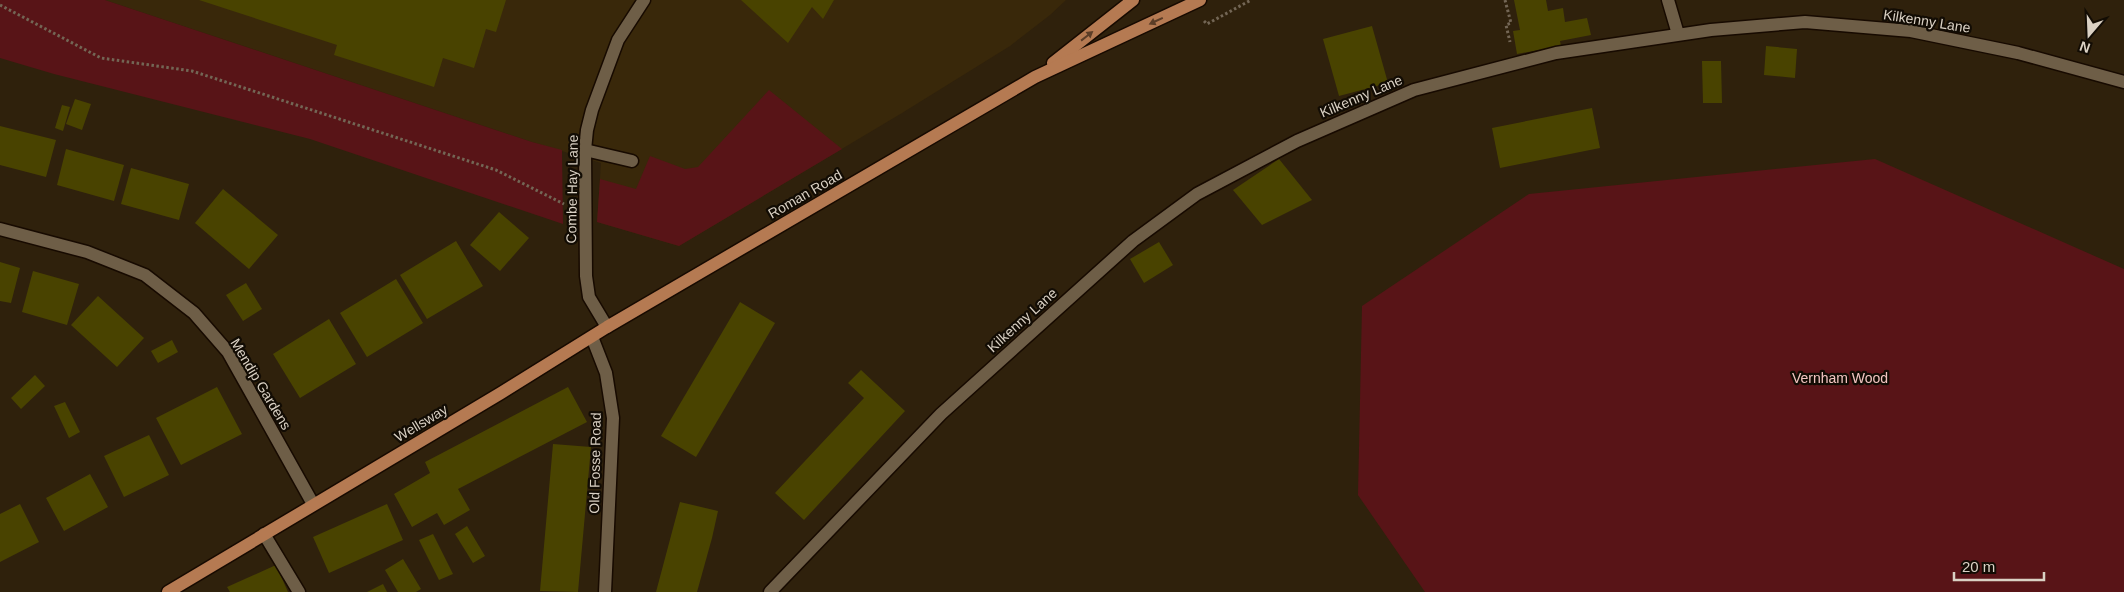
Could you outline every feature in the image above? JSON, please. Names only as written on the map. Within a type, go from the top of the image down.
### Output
[{"type":"main road","name":"Roman Road","points":[[1035,77],[1133,0]]},
{"type":"main road","name":"Roman Road","points":[[592,337],[606,327],[1035,77],[1200,0]]},
{"type":"main road","name":"Wellsway","points":[[168,592],[592,337]]},
{"type":"street","name":"Combe Hay Lane","points":[[606,327],[589,297],[586,276],[585,150],[592,110],[618,40],[644,0]]},
{"type":"street","points":[[1668,0],[1678,34]]},
{"type":"street","name":"Kilkenny Lane","points":[[770,592],[941,414],[1133,241],[1197,194],[1297,141],[1414,90],[1556,53],[1678,34],[1805,22],[1912,31],[2018,53],[2124,82]]},
{"type":"street","points":[[585,150],[632,161]]},
{"type":"street","name":"Mendip Gardens","points":[[0,228],[87,252],[145,275],[194,313],[228,352],[313,504]]},
{"type":"street","name":"Old Fosse Road","points":[[592,337],[606,373],[613,418],[605,592]]},
{"type":"street","points":[[264,534],[299,592]]},
{"type":"path","points":[[1207,24],[1251,0]]},
{"type":"path","points":[[1505,0],[1511,23],[1506,25],[1515,63]]},
{"type":"path","points":[[0,6],[101,58],[192,71],[496,170],[561,202],[585,218]]},
{"type":"shaded area","points":[[105,0],[1066,0],[1010,46],[679,246],[597,222],[601,163],[532,142]]},
{"type":"green space","points":[[0,0],[105,0],[532,142],[562,150],[563,224],[310,139],[54,74],[0,58]]},
{"type":"green space","points":[[769,90],[842,149],[679,246],[597,222],[600,179],[636,189],[650,156],[685,169],[698,167]]},
{"type":"green space","name":"Vernham Wood","points":[[1875,159],[2124,269],[2124,592],[1425,592],[1358,495],[1362,306],[1529,194]]},
{"type":"building","points":[[199,0],[506,0],[496,32],[486,29],[474,68],[443,58],[434,87],[334,55],[337,45]]},
{"type":"building","points":[[741,0],[834,0],[823,19],[812,7],[788,43]]},
{"type":"building","points":[[1514,0],[1546,0],[1548,11],[1563,8],[1565,22],[1587,18],[1591,35],[1560,41],[1561,46],[1517,54],[1513,31],[1520,30]]},
{"type":"building","points":[[1372,26],[1388,83],[1339,96],[1323,39]]},
{"type":"building","points":[[1766,46],[1797,49],[1795,78],[1764,75]]},
{"type":"building","points":[[1702,61],[1721,61],[1722,103],[1703,103]]},
{"type":"building","points":[[75,99],[91,104],[82,130],[66,124]]},
{"type":"building","points":[[62,105],[70,107],[63,131],[55,128]]},
{"type":"building","points":[[1592,108],[1600,148],[1500,168],[1492,128]]},
{"type":"building","points":[[0,126],[56,140],[46,177],[0,165]]},
{"type":"building","points":[[66,149],[124,165],[114,201],[57,185]]},
{"type":"building","points":[[1279,159],[1312,200],[1262,225],[1233,190]]},
{"type":"building","points":[[131,168],[189,184],[179,220],[121,204]]},
{"type":"building","points":[[223,189],[278,235],[249,269],[195,223]]},
{"type":"building","points":[[499,212],[529,238],[500,271],[470,245]]},
{"type":"building","points":[[456,241],[483,286],[427,319],[400,275]]},
{"type":"building","points":[[1159,242],[1173,265],[1144,283],[1130,259]]},
{"type":"building","points":[[0,262],[20,268],[11,303],[0,301]]},
{"type":"building","points":[[33,271],[79,284],[67,325],[22,312]]},
{"type":"building","points":[[396,279],[423,323],[367,357],[340,313]]},
{"type":"building","points":[[246,283],[262,309],[243,321],[226,295]]},
{"type":"building","points":[[98,296],[144,338],[117,367],[71,325]]},
{"type":"building","points":[[740,302],[775,323],[696,457],[661,436]]},
{"type":"building","points":[[329,319],[356,364],[300,398],[273,354]]},
{"type":"building","points":[[172,340],[178,352],[158,363],[151,351]]},
{"type":"building","points":[[861,370],[905,411],[804,520],[775,493],[864,398],[848,383]]},
{"type":"building","points":[[35,375],[45,386],[21,409],[11,398]]},
{"type":"building","points":[[217,387],[242,434],[181,465],[156,418]]},
{"type":"building","points":[[568,387],[587,422],[458,489],[470,510],[444,525],[437,513],[412,527],[394,494],[430,473],[425,462]]},
{"type":"building","points":[[65,402],[80,432],[69,438],[54,406]]},
{"type":"building","points":[[149,435],[169,475],[124,497],[104,456]]},
{"type":"building","points":[[553,444],[591,447],[578,592],[540,591]]},
{"type":"building","points":[[90,474],[108,507],[64,531],[46,498]]},
{"type":"building","points":[[680,502],[718,511],[712,538],[697,592],[656,592]]},
{"type":"building","points":[[20,504],[39,542],[0,562],[0,514]]},
{"type":"building","points":[[387,504],[403,540],[329,573],[313,537]]},
{"type":"building","points":[[467,526],[485,556],[473,563],[455,534]]},
{"type":"building","points":[[433,534],[453,574],[439,580],[419,540]]},
{"type":"building","points":[[403,559],[421,589],[416,592],[398,592],[385,570]]},
{"type":"building","points":[[276,565],[288,592],[230,592],[227,587]]},
{"type":"building","points":[[383,584],[387,592],[367,592]]}]
